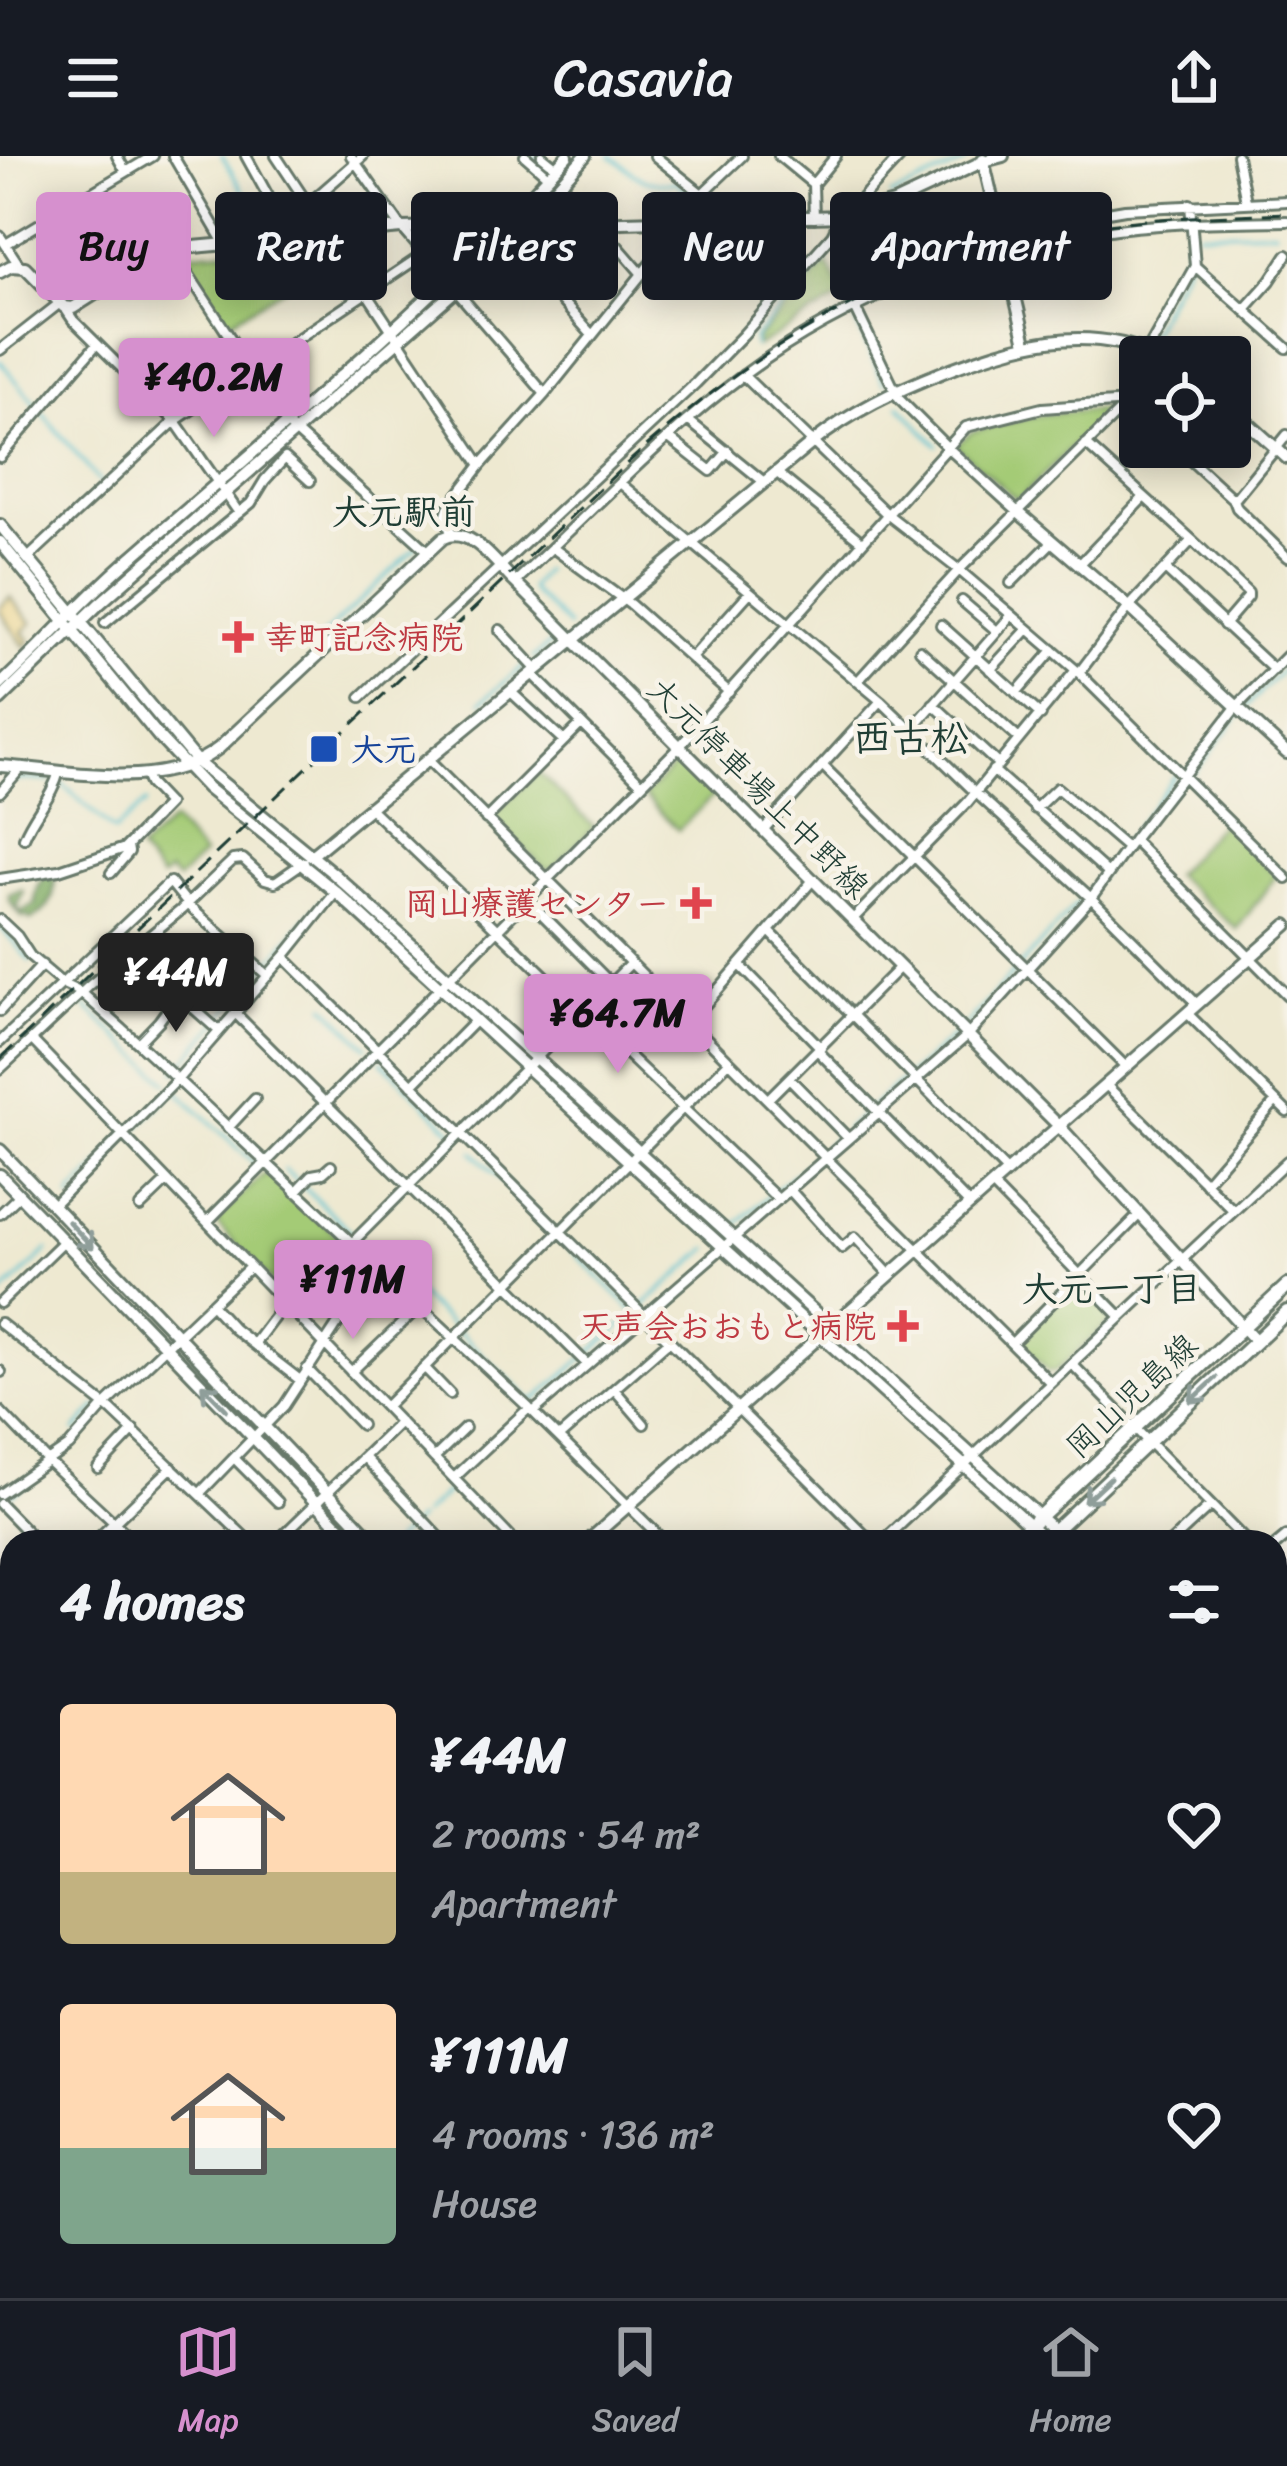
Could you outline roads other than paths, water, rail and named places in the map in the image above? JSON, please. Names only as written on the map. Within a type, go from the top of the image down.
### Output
[{"type":"main road","name":"岡山児島線","points":[[1025,1530],[1287,1286]]},
{"type":"main road","name":"岡山児島線","points":[[1060,1530],[1287,1312]]},
{"type":"street","points":[[117,156],[126,172]]},
{"type":"street","points":[[19,265],[3,240],[153,156]]},
{"type":"street","points":[[173,156],[215,228]]},
{"type":"street","points":[[246,156],[264,192]]},
{"type":"street","points":[[276,156],[300,192]]},
{"type":"street","points":[[525,156],[553,173]]},
{"type":"street","points":[[542,156],[553,173]]},
{"type":"street","points":[[535,192],[567,156]]},
{"type":"street","points":[[554,192],[585,156]]},
{"type":"street","points":[[655,156],[700,192]]},
{"type":"street","points":[[704,192],[742,156]]},
{"type":"street","points":[[814,218],[813,184],[836,156]]},
{"type":"street","points":[[868,192],[902,156]]},
{"type":"street","points":[[916,192],[983,159],[1003,156]]},
{"type":"street","points":[[1237,156],[1246,201]]},
{"type":"street","points":[[322,192],[357,158],[411,239]]},
{"type":"street","points":[[782,158],[813,184]]},
{"type":"street","points":[[983,159],[992,192]]},
{"type":"street","points":[[560,186],[566,192]]},
{"type":"street","points":[[1112,210],[1287,201]]},
{"type":"street","points":[[1155,336],[1195,266],[1190,204]]},
{"type":"street","points":[[806,218],[830,217]]},
{"type":"street","points":[[1275,221],[1287,233]]},
{"type":"street","points":[[1112,231],[1287,221]]},
{"type":"street","points":[[387,229],[411,228]]},
{"type":"street","points":[[361,697],[696,382],[830,235]]},
{"type":"street","points":[[0,766],[57,778],[145,775],[214,753],[422,546],[452,533],[445,518],[448,508],[642,274],[618,246]]},
{"type":"street","points":[[1244,310],[1287,255]]},
{"type":"street","points":[[0,272],[10,266],[25,267],[175,421],[239,514]]},
{"type":"street","points":[[1195,266],[1287,348]]},
{"type":"street","points":[[191,278],[290,427],[422,546]]},
{"type":"street","points":[[0,350],[62,305],[86,300]]},
{"type":"street","points":[[28,558],[175,421],[355,300]]},
{"type":"street","points":[[372,300],[482,465]]},
{"type":"street","points":[[0,700],[73,621],[218,483],[290,427],[427,300]]},
{"type":"street","points":[[395,334],[443,300]]},
{"type":"street","points":[[465,300],[545,394]]},
{"type":"street","points":[[561,300],[592,335]]},
{"type":"street","points":[[851,300],[894,392],[946,447],[1287,753]]},
{"type":"street","points":[[515,582],[743,375],[793,341],[874,300]]},
{"type":"street","points":[[1017,300],[1026,344]]},
{"type":"street","points":[[0,1069],[238,858],[275,882],[307,860],[511,692],[532,667],[622,600],[838,422],[894,392],[1026,344],[1094,340],[1119,347]]},
{"type":"street","points":[[0,457],[97,344]]},
{"type":"street","points":[[743,375],[887,514],[1078,672],[1287,879]]},
{"type":"street","points":[[207,1222],[680,746],[966,427],[1042,408],[1119,403]]},
{"type":"street","points":[[858,681],[959,570],[1119,412]]},
{"type":"street","points":[[689,421],[764,482]]},
{"type":"street","points":[[1251,425],[1287,458]]},
{"type":"street","points":[[2,680],[226,495],[290,427]]},
{"type":"street","points":[[1234,500],[1287,435]]},
{"type":"street","points":[[669,438],[711,471],[728,451]]},
{"type":"street","points":[[1086,444],[1248,592],[1224,625]]},
{"type":"street","points":[[105,623],[251,503],[285,458],[310,481]]},
{"type":"street","points":[[1199,468],[1287,557]]},
{"type":"street","points":[[776,472],[862,542]]},
{"type":"street","points":[[620,483],[858,681],[1087,894],[1287,1112]]},
{"type":"street","points":[[1079,565],[1143,498]]},
{"type":"street","points":[[0,525],[73,621]]},
{"type":"street","name":"大元停車場上中野線","points":[[452,533],[469,538],[515,582],[901,966],[1059,1126],[1256,1342]]},
{"type":"street","points":[[853,919],[975,792],[1129,607],[1192,541]]},
{"type":"street","points":[[0,542],[73,621],[191,764],[307,860],[532,1064],[630,1163],[727,1243],[1043,1530]]},
{"type":"street","points":[[1011,583],[1052,542]]},
{"type":"street","points":[[553,548],[729,692]]},
{"type":"street","points":[[1165,569],[1278,670]]},
{"type":"street","points":[[692,658],[750,592]]},
{"type":"street","points":[[962,601],[998,631]]},
{"type":"street","points":[[911,730],[1011,616]]},
{"type":"street","points":[[941,625],[1041,715]]},
{"type":"street","points":[[500,630],[581,724],[642,784]]},
{"type":"street","points":[[991,670],[1027,630]]},
{"type":"street","points":[[920,650],[1019,739]]},
{"type":"street","points":[[1016,693],[1052,650]]},
{"type":"street","points":[[454,1478],[639,1312],[727,1243],[774,1196],[789,1189],[822,1153],[968,1034],[1287,656]]},
{"type":"street","points":[[511,692],[564,742]]},
{"type":"street","points":[[764,830],[880,701]]},
{"type":"street","points":[[933,704],[1035,809],[1105,871]]},
{"type":"street","points":[[486,819],[581,724]]},
{"type":"street","points":[[428,761],[1051,1383]]},
{"type":"street","points":[[822,765],[1126,1067]]},
{"type":"street","points":[[0,792],[22,767]]},
{"type":"street","points":[[0,879],[58,870],[128,846],[168,805],[145,775]]},
{"type":"street","points":[[24,838],[57,778]]},
{"type":"street","points":[[1035,809],[1057,788],[1126,844],[1287,994]]},
{"type":"street","points":[[369,807],[774,1196]]},
{"type":"street","points":[[111,873],[129,852],[128,846]]},
{"type":"street","points":[[307,860],[336,892],[444,984],[476,1021],[640,1153],[727,1243]]},
{"type":"street","points":[[527,899],[671,1044],[813,880]]},
{"type":"street","points":[[0,1042],[170,882],[187,904],[264,973]]},
{"type":"street","points":[[53,1205],[235,1013],[336,892]]},
{"type":"street","points":[[0,920],[40,967],[82,993],[173,1081],[300,1188],[653,1530]]},
{"type":"street","points":[[601,1530],[1287,925]]},
{"type":"street","points":[[770,931],[1008,1172]]},
{"type":"street","points":[[138,1043],[159,1022],[221,935]]},
{"type":"street","points":[[129,952],[216,1028]]},
{"type":"street","points":[[284,957],[860,1530]]},
{"type":"street","points":[[254,1344],[287,1305],[630,964]]},
{"type":"street","points":[[740,965],[970,1204]]},
{"type":"street","points":[[768,1099],[901,966]]},
{"type":"street","points":[[0,1011],[40,967]]},
{"type":"street","points":[[235,1013],[584,1360]]},
{"type":"street","points":[[412,1085],[476,1021]]},
{"type":"street","points":[[32,1040],[504,1530]]},
{"type":"street","points":[[385,1407],[729,1062]]},
{"type":"street","points":[[789,1078],[844,1134]]},
{"type":"street","points":[[1106,1085],[1234,1211]]},
{"type":"street","points":[[228,1128],[255,1099]]},
{"type":"street","points":[[1205,1183],[1276,1101]]},
{"type":"street","points":[[0,1150],[363,1530]]},
{"type":"street","points":[[895,1530],[1287,1161]]},
{"type":"street","points":[[300,1188],[313,1174],[332,1166]]},
{"type":"street","points":[[0,1175],[342,1530]]},
{"type":"street","points":[[140,1207],[167,1181]]},
{"type":"street","points":[[992,1185],[1121,1318]]},
{"type":"street","points":[[789,1189],[842,1248],[855,1237],[890,1275]]},
{"type":"street","points":[[0,1214],[20,1196]]},
{"type":"street","points":[[1012,1342],[1141,1213]]},
{"type":"street","points":[[0,1303],[64,1241]]},
{"type":"street","points":[[0,1494],[69,1446],[250,1267]]},
{"type":"street","points":[[200,1493],[284,1406],[364,1282],[378,1268]]},
{"type":"street","points":[[211,1304],[234,1329],[300,1380]]},
{"type":"street","points":[[351,1372],[420,1306]]},
{"type":"street","points":[[0,1323],[106,1405],[238,1530]]},
{"type":"street","points":[[559,1437],[669,1341]]},
{"type":"street","points":[[1072,1364],[1235,1530]]},
{"type":"street","points":[[425,1368],[450,1394]]},
{"type":"street","points":[[307,1369],[361,1425]]},
{"type":"street","points":[[614,1389],[644,1424]]},
{"type":"street","points":[[0,1411],[123,1530]]},
{"type":"street","points":[[289,1530],[400,1422]]},
{"type":"street","points":[[434,1458],[465,1428]]},
{"type":"street","points":[[98,1468],[134,1430]]},
{"type":"street","points":[[364,1457],[433,1530]]},
{"type":"street","points":[[234,1458],[278,1502]]},
{"type":"street","points":[[107,1530],[172,1467]]},
{"type":"street","points":[[0,1504],[25,1530]]},
{"type":"street","points":[[1184,1530],[1210,1506]]},
{"type":"waterway","points":[[222,156],[243,192]]},
{"type":"waterway","points":[[534,156],[545,165]]},
{"type":"waterway","points":[[610,156],[647,181],[677,182],[686,192]]},
{"type":"waterway","points":[[900,192],[966,162]]},
{"type":"waterway","points":[[1198,232],[1275,231]]},
{"type":"waterway","points":[[1149,336],[1186,263],[1187,235]]},
{"type":"waterway","points":[[755,347],[754,338],[830,254]]},
{"type":"waterway","points":[[806,272],[812,271]]},
{"type":"waterway","points":[[856,322],[884,383]]},
{"type":"waterway","points":[[0,361],[37,406]]},
{"type":"waterway","points":[[899,405],[937,445]]},
{"type":"waterway","points":[[42,412],[101,484]]},
{"type":"waterway","points":[[318,640],[417,547]]},
{"type":"waterway","points":[[544,571],[532,591],[568,626]]},
{"type":"waterway","points":[[533,658],[556,639]]},
{"type":"waterway","points":[[481,702],[526,664]]},
{"type":"waterway","points":[[1246,707],[1287,665]]},
{"type":"waterway","points":[[1193,774],[1240,714]]},
{"type":"waterway","points":[[966,1025],[1090,889],[1175,775]]},
{"type":"waterway","points":[[14,781],[51,781]]},
{"type":"waterway","points":[[61,783],[114,831],[146,803]]},
{"type":"waterway","points":[[176,1071],[324,898]]},
{"type":"waterway","points":[[0,926],[30,961]]},
{"type":"waterway","points":[[325,1005],[367,1047]]},
{"type":"waterway","points":[[86,1007],[168,1083]]},
{"type":"waterway","points":[[846,1129],[957,1033]]},
{"type":"waterway","points":[[382,1061],[453,1132]]},
{"type":"waterway","points":[[175,1089],[254,1163]]},
{"type":"waterway","points":[[134,1131],[175,1089]]},
{"type":"waterway","points":[[824,1148],[839,1135]]},
{"type":"waterway","points":[[71,1199],[120,1145]]},
{"type":"waterway","points":[[473,1152],[552,1230]]},
{"type":"waterway","points":[[736,1224],[817,1155]]},
{"type":"waterway","points":[[285,1170],[354,1234]]},
{"type":"waterway","points":[[361,1241],[530,1399],[535,1400],[635,1314]]},
{"type":"waterway","points":[[563,1241],[634,1312]]},
{"type":"waterway","points":[[642,1307],[709,1248]]},
{"type":"waterway","points":[[0,1296],[48,1250]]},
{"type":"waterway","points":[[75,1431],[97,1406]]},
{"type":"waterway","points":[[7,1497],[50,1468]]},
{"type":"waterway","points":[[424,1514],[453,1485]]},
{"type":"waterway","points":[[406,1530],[418,1519]]},
{"type":"railway","points":[[0,1059],[622,468],[722,385],[774,349],[885,288],[1004,245],[1122,222],[1287,213]]},
{"type":"place","name":"幸町記念病院","points":[[238,637]]},
{"type":"place","name":"大元","points":[[324,749]]},
{"type":"place","name":"岡山療護センター","points":[[696,903]]},
{"type":"place","name":"天声会おおもと病院","points":[[903,1326]]},
{"type":"district","name":"大元駅前","points":[[404,511]]},
{"type":"district","name":"西古松","points":[[911,737]]},
{"type":"district","name":"大元一丁目","points":[[1112,1288]]}]
